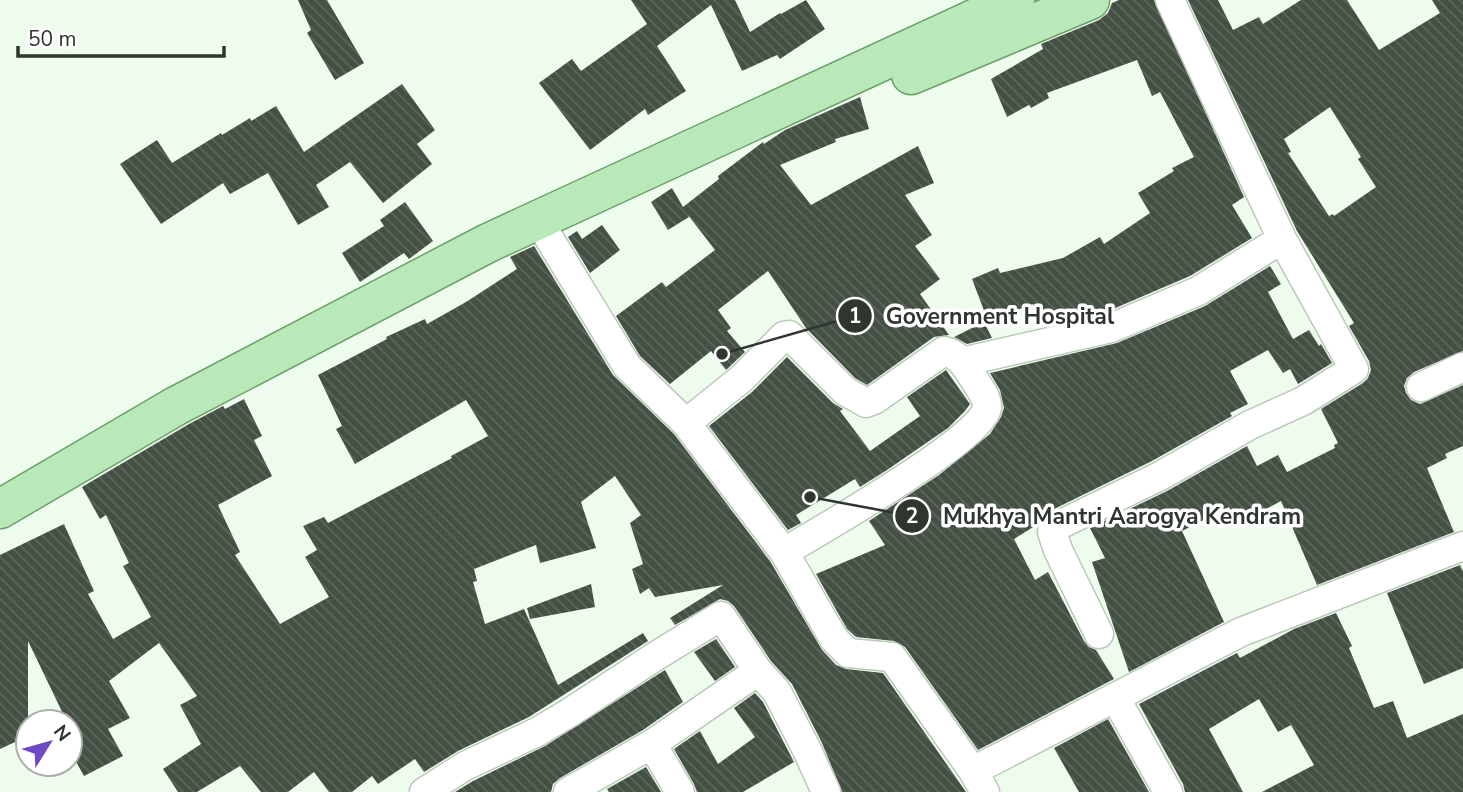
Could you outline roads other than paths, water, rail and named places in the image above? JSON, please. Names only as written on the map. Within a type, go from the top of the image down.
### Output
[{"type":"main road","points":[[0,509],[176,406],[488,243],[1015,0]]},
{"type":"main road","points":[[793,101],[870,93],[1090,0]]},
{"type":"street","points":[[1099,634],[1058,550],[1052,533],[1055,527],[1160,476],[1250,425],[1303,401],[1354,369],[1282,239],[1170,0]]},
{"type":"street","points":[[538,220],[627,366],[686,423],[784,552],[834,639],[849,653],[892,657],[979,782],[1115,697],[1241,632],[1463,546]]},
{"type":"street","points":[[962,362],[1111,328],[1198,291],[1282,239]]},
{"type":"street","points":[[686,423],[741,379],[784,336],[789,335],[845,391],[866,403],[944,351],[952,352],[962,362],[986,399],[987,410],[976,426],[920,468],[784,552]]},
{"type":"street","points":[[1421,387],[1463,367]]},
{"type":"street","points":[[424,792],[465,766],[537,732],[721,616],[758,671],[777,692],[825,792]]},
{"type":"street","points":[[568,792],[652,744],[758,671]]},
{"type":"street","points":[[1115,697],[1168,792]]},
{"type":"street","points":[[652,744],[680,792]]},
{"type":"place","name":"Government Hospital","points":[[722,354]]},
{"type":"place","name":"Mukhya Mantri Aarogya Kendram","points":[[810,497]]}]
